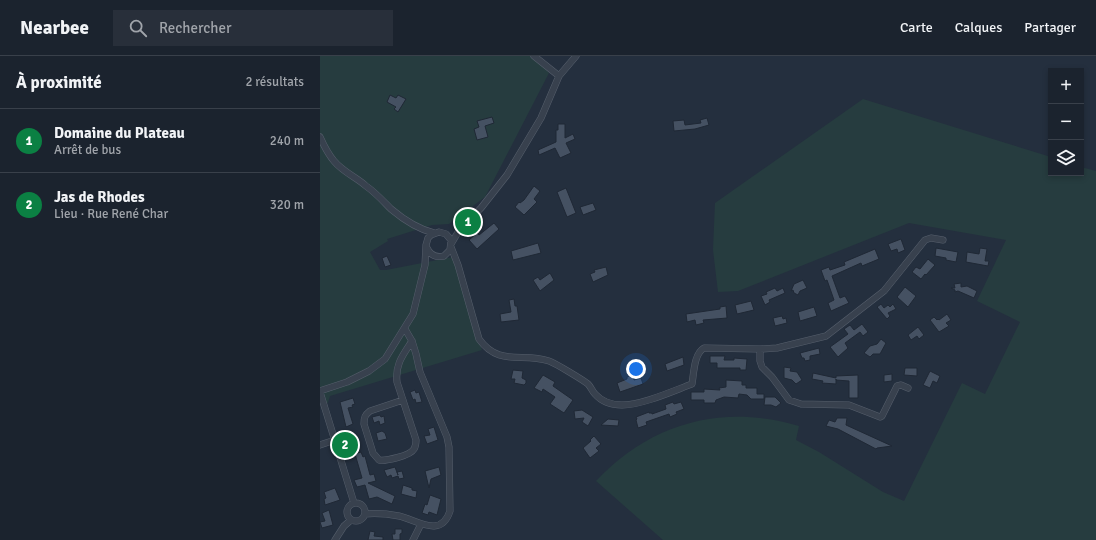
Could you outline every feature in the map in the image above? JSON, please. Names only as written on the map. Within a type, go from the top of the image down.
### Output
[{"type":"street","points":[[534,56],[559,76]]},
{"type":"street","points":[[446,255],[460,228],[482,208],[508,175],[541,118],[559,76],[576,56]]},
{"type":"street","points":[[320,137],[330,156],[339,167],[374,191],[396,212],[422,230],[428,238],[425,265],[416,307],[385,359],[368,371],[347,382],[320,392],[354,503]]},
{"type":"street","points":[[422,230],[434,233],[443,233],[460,228]]},
{"type":"street","points":[[428,238],[434,233]]},
{"type":"street","points":[[443,233],[449,237],[479,340],[483,345],[492,352],[504,357],[550,361],[588,384],[601,399],[610,403],[622,405],[633,404],[692,384],[697,358],[700,351],[704,348],[777,348],[826,336],[884,291],[925,240],[931,238],[943,240]]},
{"type":"street","points":[[427,248],[428,252],[434,256],[441,257],[446,255],[456,259]]},
{"type":"street","points":[[425,265],[434,256]]},
{"type":"street","points":[[365,514],[400,516],[421,524],[433,526],[441,524],[449,515],[450,511],[449,447],[447,436],[420,372],[412,341],[404,329]]},
{"type":"street","points":[[403,400],[370,411],[366,414],[364,419],[364,424],[373,453],[379,460],[385,461],[410,453],[416,446],[416,440],[403,400],[397,382],[396,372],[401,358],[412,341]]},
{"type":"street","points":[[760,349],[760,361],[762,367],[772,377],[789,400],[793,402],[801,404],[849,405],[880,417],[882,416],[898,386],[901,385],[908,388]]},
{"type":"street","points":[[320,445],[335,440]]},
{"type":"street","points":[[352,520],[348,518],[346,512],[348,506],[354,503],[363,506],[365,514]]},
{"type":"street","points":[[335,540],[344,526],[352,520],[360,520],[365,514]]},
{"type":"street","points":[[413,540],[421,524]]},
{"type":"green space","points":[[320,56],[534,56],[549,73],[485,197],[449,224],[432,225],[387,239],[388,241],[370,252],[380,270],[453,257],[482,350],[330,396],[328,403],[322,405],[320,403]]},
{"type":"green space","points":[[863,99],[1048,156],[1048,176],[1084,176],[1084,168],[1096,171],[1096,540],[663,540],[596,481],[617,461],[640,445],[664,432],[689,423],[716,418],[743,417],[771,419],[799,426],[796,440],[819,452],[883,492],[904,501],[962,383],[985,394],[1020,322],[977,301],[1006,240],[909,223],[738,291],[718,292],[713,250],[715,203]]},
{"type":"building","points":[[390,95],[396,98],[398,95],[406,99],[398,112],[394,109],[396,107],[387,102]]},
{"type":"building","points":[[492,117],[494,123],[485,126],[488,137],[477,140],[474,129],[479,127],[477,121]]},
{"type":"building","points":[[707,118],[709,125],[695,129],[674,131],[673,121],[684,120],[685,125],[701,123],[700,120]]},
{"type":"building","points":[[558,124],[565,124],[565,138],[573,134],[575,139],[566,143],[571,153],[560,158],[555,148],[539,155],[538,150],[556,142],[556,130],[558,130]]},
{"type":"building","points":[[534,186],[540,191],[534,199],[537,202],[524,215],[515,207],[519,202],[520,203],[524,200]]},
{"type":"building","points":[[566,188],[576,213],[567,217],[557,192]]},
{"type":"building","points":[[593,203],[596,210],[583,215],[580,207]]},
{"type":"building","points":[[494,223],[499,229],[477,249],[469,240],[477,233],[479,235]]},
{"type":"building","points":[[901,239],[905,250],[898,253],[897,249],[891,251],[888,244]]},
{"type":"building","points":[[538,243],[541,253],[513,260],[511,251]]},
{"type":"building","points":[[936,248],[958,252],[956,262],[935,256]]},
{"type":"building","points":[[980,248],[987,249],[985,261],[989,261],[988,266],[966,262],[967,252],[979,254]]},
{"type":"building","points":[[875,249],[879,259],[862,266],[861,263],[832,276],[840,298],[845,296],[849,303],[831,311],[828,303],[834,300],[827,280],[825,281],[821,270],[829,267],[830,270],[845,265],[844,262]]},
{"type":"building","points":[[387,256],[391,265],[385,267],[382,258]]},
{"type":"building","points":[[928,259],[935,265],[921,279],[912,272],[916,267],[920,269]]},
{"type":"building","points":[[606,267],[608,275],[593,282],[590,274],[595,272],[594,270]]},
{"type":"building","points":[[550,273],[554,280],[540,291],[533,280],[538,277],[540,280]]},
{"type":"building","points":[[803,280],[807,288],[800,291],[798,295],[794,293],[793,290],[791,291],[794,284]]},
{"type":"building","points":[[961,283],[961,287],[967,286],[977,291],[974,298],[958,291],[955,292],[955,290],[951,288],[955,288],[954,284]]},
{"type":"building","points":[[905,287],[916,296],[908,307],[897,297]]},
{"type":"building","points":[[775,288],[777,291],[783,288],[785,293],[769,300],[770,302],[765,305],[761,296],[767,294],[766,292]]},
{"type":"building","points":[[514,299],[515,306],[517,306],[519,320],[501,322],[500,314],[511,312],[509,300]]},
{"type":"building","points":[[751,301],[754,310],[737,314],[735,305]]},
{"type":"building","points":[[881,304],[884,308],[888,305],[890,307],[893,304],[896,309],[888,313],[890,316],[887,319],[877,307]]},
{"type":"building","points":[[726,306],[727,318],[703,320],[704,323],[696,325],[695,320],[687,322],[686,314],[720,309],[720,307]]},
{"type":"building","points":[[814,307],[817,316],[800,321],[798,312]]},
{"type":"building","points":[[947,314],[951,320],[946,323],[949,326],[939,332],[930,320],[934,317],[939,320]]},
{"type":"building","points":[[782,316],[783,319],[786,318],[787,323],[775,326],[773,318]]},
{"type":"building","points":[[862,324],[868,332],[863,336],[860,332],[845,343],[848,348],[838,357],[830,347],[848,334],[844,329],[850,325],[854,330]]},
{"type":"building","points":[[918,327],[924,335],[919,339],[917,336],[911,340],[908,335]]},
{"type":"building","points":[[881,339],[886,343],[880,354],[873,354],[870,357],[864,353],[870,346],[877,344]]},
{"type":"building","points":[[819,348],[820,354],[810,356],[810,360],[805,361],[804,358],[802,358],[800,353]]},
{"type":"building","points":[[710,356],[725,356],[724,360],[734,360],[734,358],[747,359],[746,370],[740,370],[740,368],[717,368],[717,363],[710,363]]},
{"type":"building","points":[[683,357],[684,365],[667,371],[665,364]]},
{"type":"building","points":[[784,367],[791,368],[790,371],[797,372],[802,380],[796,384],[792,380],[784,378]]},
{"type":"building","points":[[905,368],[917,368],[917,376],[904,375]]},
{"type":"building","points":[[513,370],[523,371],[522,378],[526,380],[524,385],[514,383],[515,379],[511,379]]},
{"type":"building","points":[[930,371],[940,376],[937,383],[933,381],[930,388],[923,385]]},
{"type":"building","points":[[813,373],[836,378],[836,376],[858,375],[858,398],[849,398],[849,381],[836,380],[836,384],[822,383],[823,381],[812,379]]},
{"type":"building","points":[[892,374],[892,381],[884,382],[884,375]]},
{"type":"building","points":[[543,375],[555,382],[553,386],[573,400],[564,413],[550,404],[555,397],[543,389],[542,392],[534,388]]},
{"type":"building","points":[[633,375],[634,380],[641,378],[643,384],[620,392],[617,383]]},
{"type":"building","points":[[726,380],[742,381],[742,385],[746,385],[746,388],[757,388],[757,394],[764,394],[764,399],[751,399],[747,395],[739,394],[738,398],[724,397],[716,400],[715,403],[704,403],[704,400],[691,400],[691,392],[704,392],[704,389],[720,390],[719,388],[726,387]]},
{"type":"building","points":[[415,390],[416,393],[419,392],[422,402],[416,403],[415,399],[413,400],[410,392]]},
{"type":"building","points":[[765,397],[775,397],[781,403],[776,407],[764,405]]},
{"type":"building","points":[[353,398],[355,404],[352,405],[353,407],[348,408],[353,424],[346,427],[340,402]]},
{"type":"building","points":[[673,402],[674,404],[681,402],[684,409],[676,412],[677,414],[670,417],[669,414],[646,422],[647,425],[638,428],[636,417],[649,412],[652,414],[666,409],[665,405]]},
{"type":"building","points":[[582,410],[593,417],[588,426],[582,422],[584,418],[575,419],[574,411]]},
{"type":"building","points":[[380,415],[381,417],[384,416],[385,423],[380,425],[379,421],[374,423],[372,417]]},
{"type":"building","points":[[837,418],[847,418],[846,425],[892,446],[876,449],[838,429],[826,426],[829,420],[835,422]]},
{"type":"building","points":[[608,419],[619,420],[618,426],[601,425]]},
{"type":"building","points":[[434,427],[438,440],[427,444],[424,436],[430,435],[428,429]]},
{"type":"building","points":[[382,431],[385,433],[387,439],[378,441],[376,433]]},
{"type":"building","points":[[594,436],[601,444],[596,448],[599,451],[590,458],[583,448]]},
{"type":"building","points":[[361,452],[363,457],[365,456],[370,475],[374,474],[376,481],[368,483],[395,496],[392,504],[377,497],[369,499],[365,485],[357,487],[354,480],[362,478],[355,454]]},
{"type":"building","points":[[395,467],[398,475],[397,472],[402,471],[404,478],[399,479],[398,476],[392,478],[391,475],[387,477],[384,470]]},
{"type":"building","points":[[439,467],[441,475],[431,479],[429,488],[425,471]]},
{"type":"building","points":[[403,485],[417,491],[416,498],[401,494]]},
{"type":"building","points":[[335,488],[340,500],[325,505],[324,499],[326,498],[324,492]]},
{"type":"building","points":[[430,495],[441,499],[437,515],[429,512],[428,515],[422,513],[425,504],[427,505]]},
{"type":"building","points":[[329,510],[333,525],[322,528],[320,522],[325,521],[322,513]]},
{"type":"building","points":[[395,529],[402,529],[400,540],[393,540],[392,534],[395,534]]},
{"type":"building","points":[[370,531],[375,532],[374,536],[383,537],[383,540],[368,540]]},
{"type":"place","name":"Domaine du Plateau","points":[[468,222]]},
{"type":"place","name":"Jas de Rhodes","points":[[345,445]]}]
